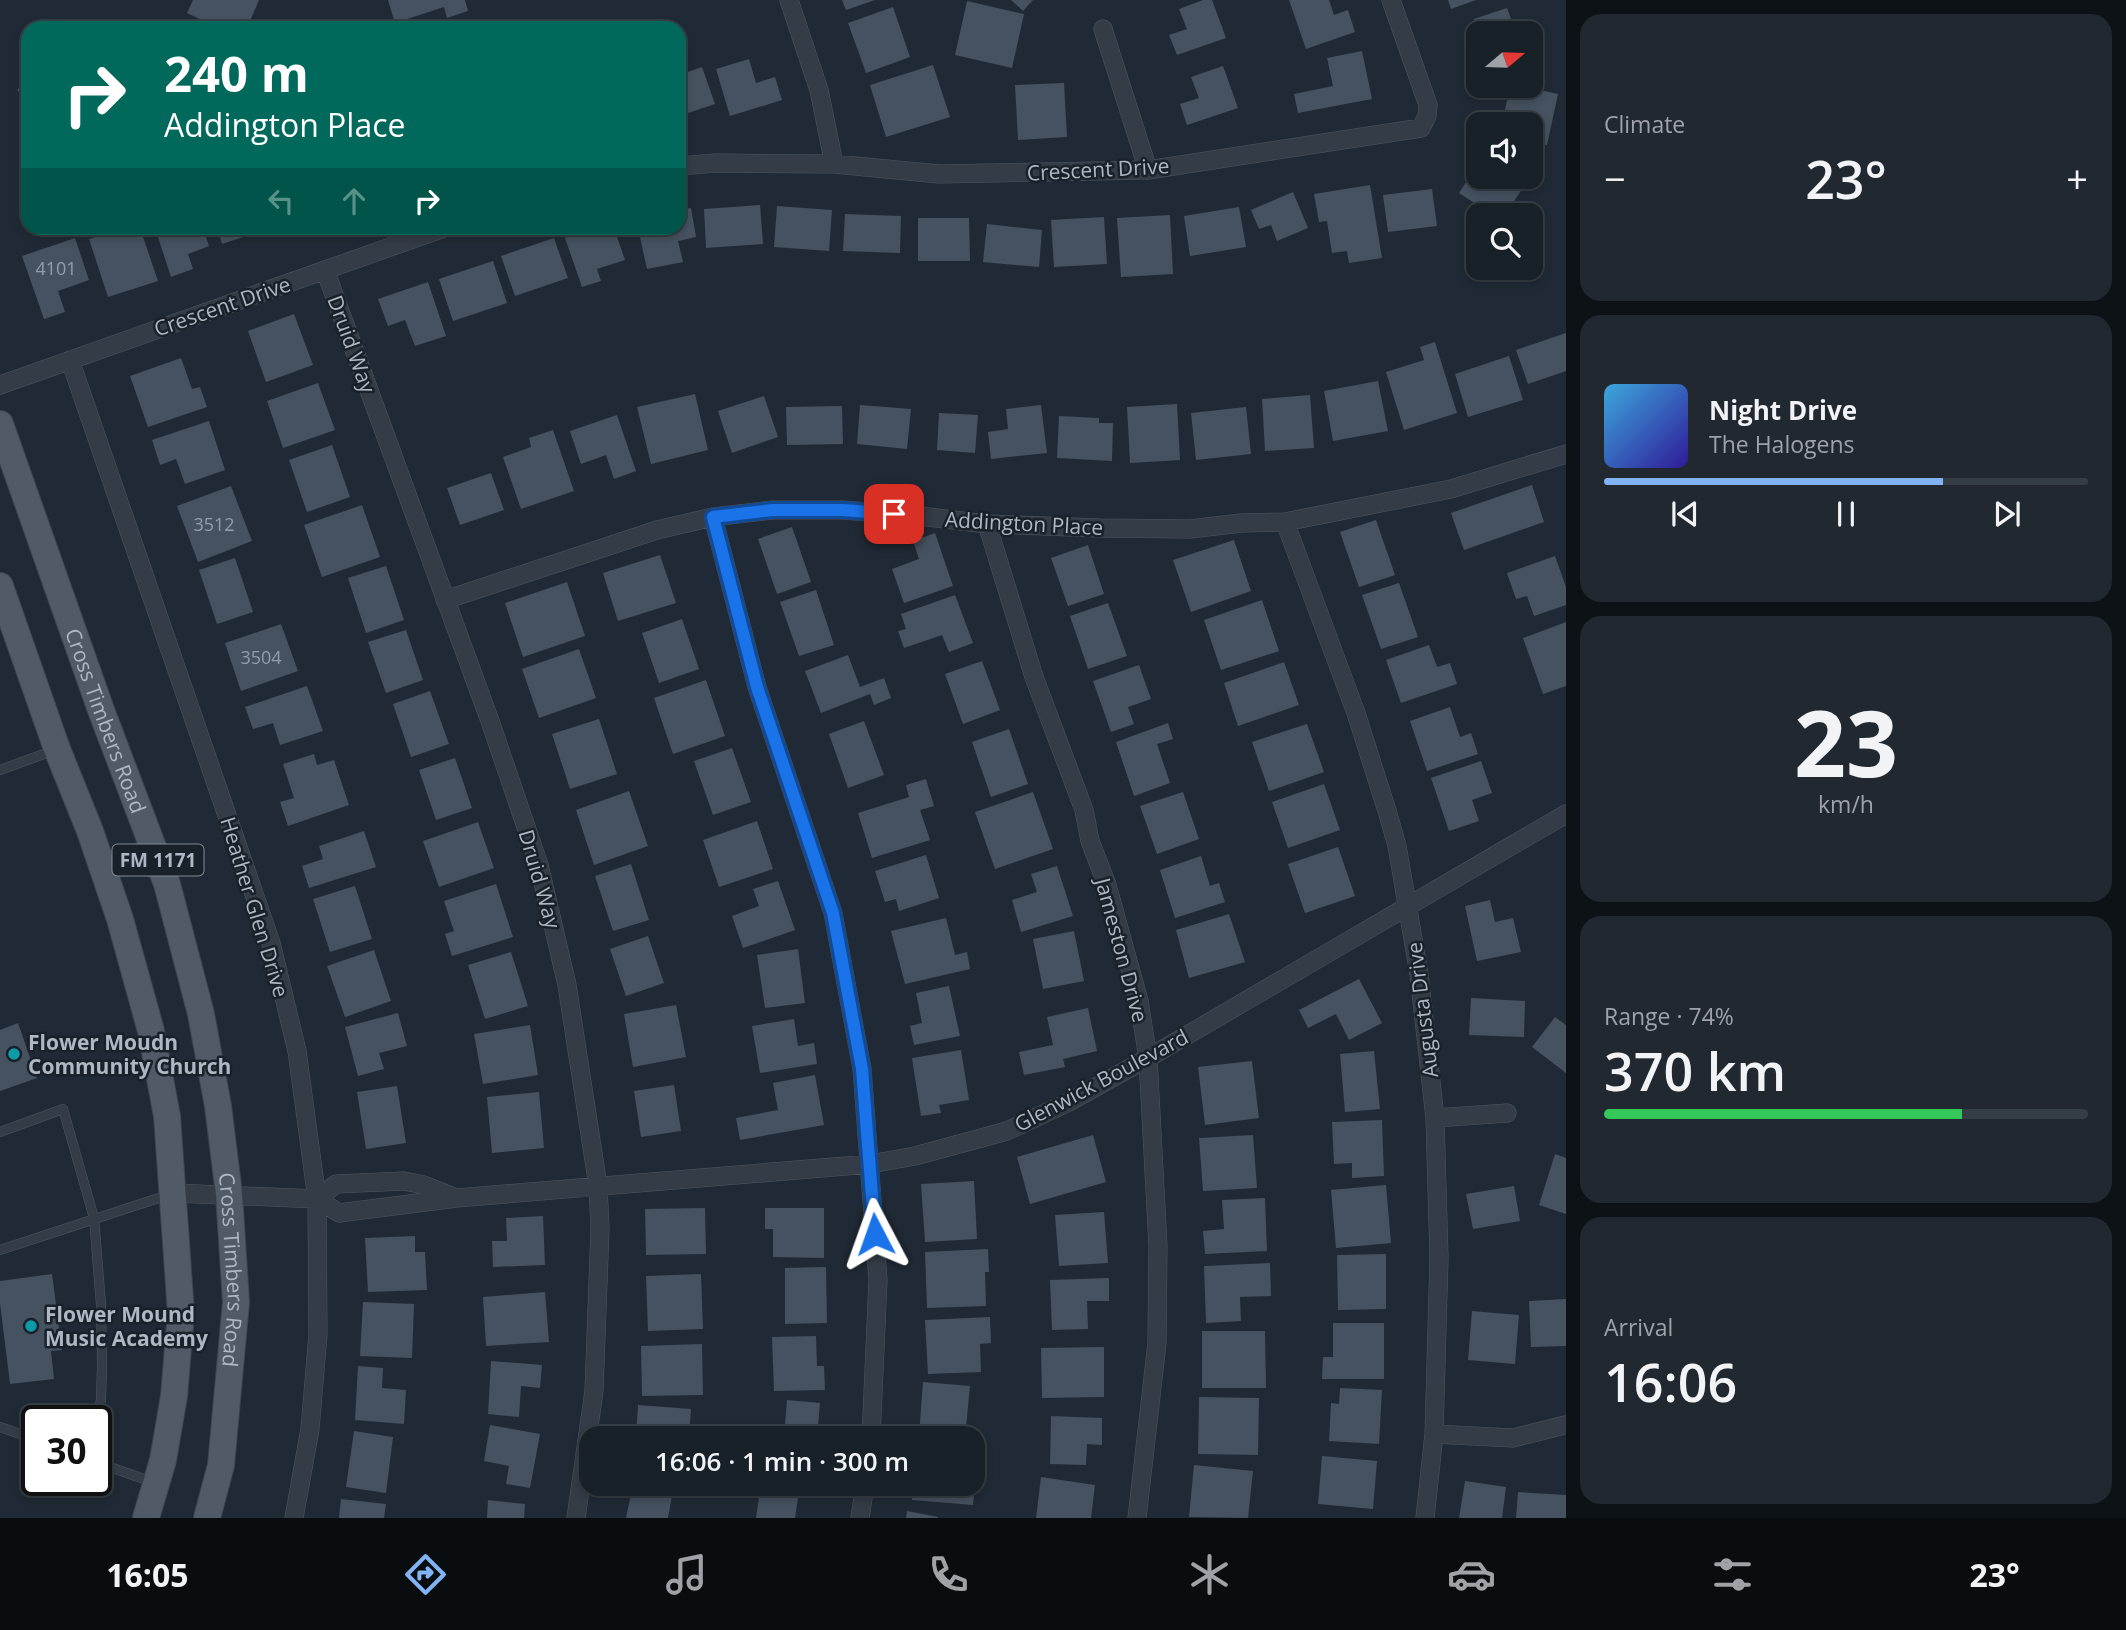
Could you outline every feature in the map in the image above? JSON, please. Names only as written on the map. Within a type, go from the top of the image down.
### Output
[{"type":"main road","name":"Cross Timbers Road","points":[[0,424],[167,884],[201,1014],[218,1106],[229,1195],[236,1302],[221,1465],[206,1518]]},
{"type":"main road","name":"FM 1171","points":[[0,586],[120,919],[151,1031],[167,1116],[181,1313],[174,1396],[163,1460],[146,1518]]},
{"type":"street","points":[[789,0],[819,90],[834,164]]},
{"type":"street","name":"Crescent Drive","points":[[686,165],[716,163],[834,164],[939,174],[1148,170],[1421,128],[1427,116],[1428,105],[1391,0]]},
{"type":"street","points":[[1102,29],[1148,170]]},
{"type":"street","name":"Crescent Drive","points":[[0,385],[424,235]]},
{"type":"street","name":"Druid Way","points":[[324,270],[490,721],[546,889],[567,985],[598,1186],[600,1228],[594,1391],[576,1518]]},
{"type":"street","name":"Heather Glen Drive","points":[[70,360],[271,943],[297,1051],[317,1199],[318,1334],[310,1429],[294,1518]]},
{"type":"street","name":"Addington Place","points":[[445,600],[657,530],[713,517],[772,510],[843,510],[986,524],[1190,529],[1241,523],[1285,522],[1451,489],[1566,454]]},
{"type":"street","points":[[713,517],[757,687],[833,913],[862,1069],[878,1280],[872,1426]]},
{"type":"street","name":"Augusta Drive","points":[[1285,522],[1356,713],[1397,846],[1419,974],[1435,1118],[1439,1258],[1434,1434],[1425,1518]]},
{"type":"street","name":"Jameston Drive","points":[[986,524],[1034,677],[1084,810],[1090,841],[1107,886],[1139,1001],[1148,1058],[1158,1246],[1157,1343],[1138,1518]]},
{"type":"street","name":"Glenwick Boulevard","points":[[174,1193],[317,1199],[339,1213],[457,1198],[870,1164],[915,1156],[1007,1131],[1069,1102],[1148,1058],[1566,814]]},
{"type":"street","points":[[1435,1118],[1507,1113]]},
{"type":"street","name":"Glenwick Boulevard","points":[[317,1199],[336,1184],[404,1181],[424,1185],[457,1198]]},
{"type":"street","points":[[1434,1434],[1513,1438],[1565,1425]]},
{"type":"street","points":[[860,1518],[863,1496]]},
{"type":"lane","points":[[0,770],[57,749]]},
{"type":"lane","points":[[0,1132],[63,1109],[94,1218],[102,1366],[101,1405]]},
{"type":"lane","name":"Glenwick Boulevard","points":[[0,1250],[174,1193]]},
{"type":"lane","points":[[0,1427],[21,1434]]},
{"type":"lane","points":[[112,1468],[156,1484]]},
{"type":"building","points":[[193,0],[259,0],[250,21],[204,21],[187,13]]},
{"type":"building","points":[[388,0],[465,0],[468,11],[447,18],[444,7],[394,21]]},
{"type":"building","points":[[842,0],[875,0],[846,10]]},
{"type":"building","points":[[1011,0],[1033,0],[1023,11]]},
{"type":"building","points":[[1203,0],[1212,0],[1226,38],[1177,55],[1169,35],[1187,29],[1179,9]]},
{"type":"building","points":[[1289,0],[1329,0],[1334,15],[1348,10],[1355,32],[1306,49]]},
{"type":"building","points":[[1448,0],[1476,0],[1451,9]]},
{"type":"building","points":[[967,1],[1024,14],[1012,68],[955,55]]},
{"type":"building","points":[[893,7],[910,57],[866,73],[848,23]]},
{"type":"building","points":[[1507,8],[1512,21],[1475,21],[1474,19]]},
{"type":"building","points":[[1362,51],[1372,99],[1298,113],[1294,94],[1333,86],[1327,58]]},
{"type":"building","points":[[749,59],[756,83],[775,77],[782,100],[730,116],[716,69]]},
{"type":"building","points":[[933,65],[950,117],[886,137],[870,85]]},
{"type":"building","points":[[1223,66],[1238,108],[1187,125],[1180,104],[1199,98],[1191,77]]},
{"type":"building","points":[[702,67],[715,104],[686,114],[686,73]]},
{"type":"building","points":[[1064,83],[1067,137],[1018,140],[1015,85]]},
{"type":"building","points":[[1544,91],[1558,94],[1547,145],[1543,144],[1543,112],[1505,112],[1507,98],[1544,98]]},
{"type":"building","points":[[1466,182],[1466,189],[1522,189],[1513,203],[1474,203],[1459,193]]},
{"type":"building","points":[[1370,185],[1382,258],[1349,263],[1347,251],[1332,253],[1327,221],[1319,222],[1314,194]]},
{"type":"building","points":[[1432,189],[1437,226],[1388,232],[1383,195]]},
{"type":"building","points":[[1293,192],[1308,228],[1277,241],[1271,225],[1259,229],[1251,210]]},
{"type":"building","points":[[760,205],[763,244],[706,248],[704,209]]},
{"type":"building","points":[[777,206],[832,210],[829,251],[774,247]]},
{"type":"building","points":[[1239,207],[1246,247],[1190,256],[1184,216]]},
{"type":"building","points":[[691,208],[696,237],[678,241],[683,262],[647,269],[640,235],[686,235],[686,209]]},
{"type":"building","points":[[845,214],[901,216],[900,253],[843,251]]},
{"type":"building","points":[[1170,215],[1173,274],[1121,277],[1117,218]]},
{"type":"building","points":[[1104,217],[1107,264],[1054,267],[1051,220]]},
{"type":"building","points":[[918,218],[969,218],[970,261],[918,261]]},
{"type":"building","points":[[987,224],[1042,230],[1039,267],[983,262]]},
{"type":"building","points":[[102,235],[142,235],[158,281],[108,297],[89,239]]},
{"type":"building","points":[[157,235],[205,235],[209,246],[188,254],[193,269],[171,277]]},
{"type":"building","points":[[219,235],[249,235],[222,244]]},
{"type":"building","points":[[574,235],[616,235],[625,260],[597,269],[601,281],[582,287],[565,238]]},
{"type":"building","points":[[75,238],[89,280],[58,291],[65,312],[44,319],[22,256]]},
{"type":"building","points":[[554,238],[568,278],[515,296],[501,256]]},
{"type":"building","points":[[493,261],[507,303],[453,321],[439,279]]},
{"type":"building","points":[[428,282],[446,336],[415,346],[405,320],[388,326],[378,299]]},
{"type":"building","points":[[294,314],[313,365],[266,382],[248,331]]},
{"type":"building","points":[[1566,333],[1566,371],[1528,384],[1516,350]]},
{"type":"building","points":[[1435,342],[1457,413],[1404,430],[1386,372],[1424,360],[1420,347]]},
{"type":"building","points":[[1509,356],[1523,400],[1468,417],[1455,374]]},
{"type":"building","points":[[181,358],[192,389],[200,387],[207,407],[148,427],[130,376]]},
{"type":"building","points":[[1378,381],[1388,431],[1333,441],[1324,391]]},
{"type":"building","points":[[318,383],[335,430],[283,448],[267,401]]},
{"type":"building","points":[[695,394],[708,450],[651,464],[637,407]]},
{"type":"building","points":[[1310,395],[1314,448],[1265,451],[1262,399]]},
{"type":"building","points":[[764,396],[778,437],[732,453],[718,411]]},
{"type":"building","points":[[1177,404],[1180,460],[1130,463],[1127,407]]},
{"type":"building","points":[[860,405],[911,409],[907,449],[857,444]]},
{"type":"building","points":[[1041,405],[1047,453],[991,459],[988,432],[1008,429],[1006,409]]},
{"type":"building","points":[[842,406],[843,444],[787,445],[786,407]]},
{"type":"building","points":[[1246,407],[1251,454],[1196,460],[1191,413]]},
{"type":"building","points":[[939,413],[978,415],[975,453],[937,450]]},
{"type":"building","points":[[617,415],[636,471],[614,479],[606,455],[581,464],[570,431]]},
{"type":"building","points":[[1059,416],[1099,418],[1099,423],[1113,423],[1112,461],[1057,458]]},
{"type":"building","points":[[209,421],[225,470],[185,484],[176,459],[160,465],[152,440]]},
{"type":"building","points":[[553,430],[574,491],[521,509],[503,457],[531,447],[529,438]]},
{"type":"building","points":[[332,445],[350,497],[307,512],[289,460]]},
{"type":"building","points":[[491,473],[504,510],[460,525],[447,488]]},
{"type":"building","points":[[1532,485],[1544,522],[1464,550],[1451,513]]},
{"type":"building","points":[[231,486],[252,541],[198,562],[177,506]]},
{"type":"building","points":[[362,505],[380,557],[322,577],[304,525]]},
{"type":"building","points":[[1376,520],[1395,575],[1359,587],[1340,532]]},
{"type":"building","points":[[792,527],[811,582],[777,594],[758,539]]},
{"type":"building","points":[[935,533],[953,586],[904,603],[892,569],[919,559],[913,541]]},
{"type":"building","points":[[1234,540],[1251,591],[1191,612],[1173,560]]},
{"type":"building","points":[[1088,545],[1104,594],[1068,606],[1051,558]]},
{"type":"building","points":[[660,555],[676,603],[618,621],[603,573]]},
{"type":"building","points":[[1555,556],[1566,587],[1566,605],[1534,616],[1527,596],[1516,599],[1507,573]]},
{"type":"building","points":[[235,558],[253,612],[217,624],[199,570]]},
{"type":"building","points":[[386,566],[404,620],[366,633],[348,578]]},
{"type":"building","points":[[567,582],[585,636],[523,657],[505,603]]},
{"type":"building","points":[[1399,583],[1418,637],[1381,649],[1362,595]]},
{"type":"building","points":[[816,590],[834,645],[799,656],[780,602]]},
{"type":"building","points":[[955,595],[973,643],[949,652],[942,635],[904,648],[898,631],[906,629],[901,614]]},
{"type":"building","points":[[1262,600],[1279,651],[1221,670],[1204,620]]},
{"type":"building","points":[[1108,603],[1127,656],[1088,669],[1070,616]]},
{"type":"building","points":[[682,619],[699,669],[659,683],[642,633]]},
{"type":"building","points":[[1566,622],[1566,686],[1543,694],[1523,638]]},
{"type":"building","points":[[281,624],[298,671],[241,691],[225,643]]},
{"type":"building","points":[[406,630],[423,680],[386,693],[368,642]]},
{"type":"building","points":[[1429,645],[1437,667],[1450,663],[1457,684],[1401,703],[1386,660]]},
{"type":"building","points":[[579,649],[596,698],[539,718],[522,669]]},
{"type":"building","points":[[848,655],[860,687],[884,678],[891,698],[874,705],[870,694],[821,713],[805,671]]},
{"type":"building","points":[[982,661],[1000,710],[963,724],[945,674]]},
{"type":"building","points":[[1284,662],[1299,705],[1238,726],[1224,683]]},
{"type":"building","points":[[1139,665],[1151,699],[1128,707],[1134,724],[1111,732],[1093,681]]},
{"type":"building","points":[[706,680],[725,736],[673,754],[654,698]]},
{"type":"building","points":[[307,686],[323,731],[280,745],[273,723],[253,729],[245,707]]},
{"type":"building","points":[[430,691],[449,744],[411,757],[393,704]]},
{"type":"building","points":[[1450,707],[1460,737],[1471,733],[1478,754],[1427,771],[1410,721]]},
{"type":"building","points":[[599,719],[617,774],[570,789],[552,734]]},
{"type":"building","points":[[864,721],[884,775],[848,788],[829,734]]},
{"type":"building","points":[[1168,723],[1173,739],[1157,744],[1170,783],[1134,796],[1116,742]]},
{"type":"building","points":[[1307,724],[1324,772],[1269,791],[1252,742]]},
{"type":"building","points":[[1009,729],[1028,784],[991,797],[972,742]]},
{"type":"building","points":[[732,748],[751,802],[713,815],[694,761]]},
{"type":"building","points":[[314,754],[317,765],[334,760],[349,805],[288,826],[280,802],[294,798],[283,764]]},
{"type":"building","points":[[455,758],[472,808],[436,820],[419,770]]},
{"type":"building","points":[[1481,761],[1492,793],[1472,800],[1479,821],[1449,831],[1431,778]]},
{"type":"building","points":[[926,779],[934,806],[920,810],[930,840],[872,858],[858,813],[909,797],[906,785]]},
{"type":"building","points":[[1324,784],[1340,830],[1288,848],[1272,802]]},
{"type":"building","points":[[629,791],[648,846],[594,865],[576,810]]},
{"type":"building","points":[[1033,792],[1053,849],[995,869],[975,812]]},
{"type":"building","points":[[1183,792],[1199,839],[1157,854],[1140,806]]},
{"type":"building","points":[[757,821],[773,869],[719,887],[703,840]]},
{"type":"building","points":[[478,822],[494,868],[439,887],[423,841]]},
{"type":"building","points":[[364,831],[376,867],[309,888],[302,866],[323,859],[319,846]]},
{"type":"building","points":[[1338,847],[1355,896],[1305,913],[1288,864]]},
{"type":"building","points":[[926,855],[939,898],[899,911],[896,899],[885,902],[875,871]]},
{"type":"building","points":[[1201,856],[1210,886],[1219,883],[1225,902],[1175,918],[1160,870]]},
{"type":"building","points":[[631,864],[649,920],[613,931],[595,876]]},
{"type":"building","points":[[1057,866],[1073,916],[1021,932],[1012,900],[1037,892],[1031,874]]},
{"type":"building","points":[[778,881],[795,930],[743,948],[732,916],[759,906],[753,889]]},
{"type":"building","points":[[496,884],[513,937],[452,956],[445,934],[454,931],[444,901]]},
{"type":"building","points":[[355,886],[372,939],[330,952],[313,899]]},
{"type":"building","points":[[1490,900],[1495,922],[1513,918],[1521,952],[1477,961],[1465,906]]},
{"type":"building","points":[[1229,914],[1245,962],[1189,978],[1176,930]]},
{"type":"building","points":[[946,918],[955,955],[967,952],[970,969],[905,984],[891,931]]},
{"type":"building","points":[[1074,931],[1084,981],[1043,989],[1033,939]]},
{"type":"building","points":[[648,936],[664,983],[626,996],[610,949]]},
{"type":"building","points":[[798,949],[805,1003],[765,1008],[757,955]]},
{"type":"building","points":[[374,950],[391,1001],[345,1017],[327,966]]},
{"type":"building","points":[[511,952],[528,1006],[485,1019],[468,965]]},
{"type":"building","points":[[1359,979],[1382,1023],[1349,1040],[1336,1014],[1308,1028],[1299,1010]]},
{"type":"building","points":[[949,986],[960,1036],[914,1045],[910,1026],[922,1023],[916,993]]},
{"type":"building","points":[[1471,998],[1525,1001],[1524,1037],[1469,1035]]},
{"type":"building","points":[[676,1005],[686,1057],[633,1067],[624,1014]]},
{"type":"building","points":[[1088,1008],[1097,1051],[1063,1059],[1065,1067],[1024,1075],[1019,1052],[1053,1045],[1047,1017]]},
{"type":"building","points":[[398,1013],[407,1046],[379,1053],[384,1069],[358,1076],[345,1027]]},
{"type":"building","points":[[1555,1017],[1566,1025],[1566,1073],[1532,1047]]},
{"type":"building","points":[[794,1019],[798,1046],[814,1043],[817,1064],[760,1073],[752,1026]]},
{"type":"building","name":"Flower Moudn Community Church","points":[[18,1023],[37,1078],[0,1091],[0,1030]]},
{"type":"building","points":[[530,1025],[538,1075],[483,1084],[474,1034]]},
{"type":"building","points":[[961,1050],[969,1100],[939,1105],[941,1113],[921,1116],[912,1058]]},
{"type":"building","points":[[1374,1051],[1380,1109],[1345,1112],[1340,1054]]},
{"type":"building","points":[[1252,1061],[1259,1118],[1205,1125],[1198,1067]]},
{"type":"building","points":[[815,1075],[824,1125],[740,1140],[736,1118],[778,1110],[773,1083]]},
{"type":"building","points":[[674,1085],[681,1131],[641,1137],[634,1091]]},
{"type":"building","points":[[397,1086],[406,1143],[366,1149],[357,1092]]},
{"type":"building","points":[[539,1092],[544,1148],[492,1153],[487,1097]]},
{"type":"building","points":[[1382,1120],[1384,1176],[1352,1178],[1352,1163],[1334,1164],[1332,1122]]},
{"type":"building","points":[[1093,1135],[1106,1182],[1030,1204],[1017,1157]]},
{"type":"building","points":[[1253,1135],[1257,1188],[1203,1191],[1199,1138]]},
{"type":"building","points":[[1555,1154],[1566,1158],[1566,1214],[1539,1205]]},
{"type":"building","points":[[974,1181],[977,1239],[925,1242],[921,1184]]},
{"type":"building","points":[[1386,1185],[1391,1243],[1336,1248],[1331,1190]]},
{"type":"building","points":[[1514,1186],[1520,1221],[1473,1229],[1466,1194]]},
{"type":"building","points":[[1265,1198],[1267,1251],[1205,1254],[1203,1231],[1224,1229],[1222,1200]]},
{"type":"building","points":[[705,1208],[706,1254],[646,1255],[645,1209]]},
{"type":"building","points":[[765,1208],[824,1208],[824,1258],[773,1257],[773,1229],[765,1229]]},
{"type":"building","points":[[1104,1212],[1108,1263],[1059,1266],[1055,1215]]},
{"type":"building","points":[[543,1216],[545,1265],[493,1267],[492,1241],[507,1241],[506,1218]]},
{"type":"building","points":[[415,1236],[415,1252],[425,1252],[427,1290],[368,1292],[365,1238]]},
{"type":"building","points":[[988,1249],[989,1272],[985,1272],[986,1306],[927,1308],[925,1252]]},
{"type":"building","points":[[1386,1254],[1386,1309],[1338,1310],[1337,1255]]},
{"type":"building","points":[[1270,1263],[1271,1296],[1240,1297],[1241,1321],[1206,1323],[1204,1266]]},
{"type":"building","points":[[826,1267],[827,1323],[785,1324],[785,1268]]},
{"type":"building","name":"Flower Mound Music Academy","points":[[52,1274],[62,1350],[51,1351],[54,1379],[10,1384],[0,1303],[0,1281]]},
{"type":"building","points":[[701,1274],[703,1329],[648,1331],[646,1276]]},
{"type":"building","points":[[1109,1278],[1109,1301],[1087,1301],[1088,1329],[1052,1330],[1050,1280]]},
{"type":"building","points":[[545,1292],[549,1342],[486,1346],[483,1297]]},
{"type":"building","points":[[1566,1299],[1566,1346],[1531,1347],[1529,1301]]},
{"type":"building","points":[[363,1302],[414,1304],[412,1358],[360,1356]]},
{"type":"building","points":[[1472,1311],[1519,1315],[1515,1364],[1468,1360]]},
{"type":"building","points":[[990,1317],[991,1343],[980,1344],[981,1372],[928,1374],[925,1320]]},
{"type":"building","points":[[1333,1323],[1384,1323],[1384,1379],[1322,1379],[1323,1357],[1333,1357]]},
{"type":"building","points":[[1202,1331],[1265,1331],[1266,1388],[1202,1388]]},
{"type":"building","points":[[816,1336],[817,1366],[824,1366],[825,1390],[774,1391],[772,1337]]},
{"type":"building","points":[[702,1344],[703,1395],[642,1396],[641,1346]]},
{"type":"building","points":[[1104,1347],[1104,1397],[1042,1398],[1041,1348]]},
{"type":"building","points":[[491,1361],[542,1365],[540,1388],[521,1386],[519,1417],[488,1414]]},
{"type":"building","points":[[358,1366],[383,1368],[382,1388],[406,1390],[404,1424],[355,1420]]},
{"type":"building","points":[[923,1382],[970,1386],[966,1426],[920,1426]]},
{"type":"building","points":[[1340,1388],[1382,1390],[1379,1444],[1329,1441],[1331,1403],[1339,1404]]},
{"type":"building","points":[[1199,1397],[1259,1398],[1258,1455],[1198,1454]]},
{"type":"building","points":[[787,1400],[820,1403],[818,1426],[785,1426]]},
{"type":"building","points":[[638,1405],[691,1409],[690,1426],[637,1426]]},
{"type":"building","points":[[1051,1416],[1102,1418],[1102,1445],[1087,1444],[1086,1465],[1050,1464]]},
{"type":"building","points":[[490,1425],[540,1434],[530,1488],[506,1484],[509,1466],[484,1461]]},
{"type":"building","points":[[354,1431],[393,1437],[386,1493],[346,1487]]},
{"type":"building","points":[[1322,1456],[1377,1461],[1373,1509],[1318,1504]]},
{"type":"building","points":[[1194,1465],[1253,1471],[1248,1518],[1189,1517]]},
{"type":"building","points":[[1041,1477],[1095,1485],[1091,1518],[1036,1518]]},
{"type":"building","points":[[1465,1481],[1506,1487],[1502,1518],[1459,1518]]},
{"type":"building","points":[[1518,1492],[1566,1495],[1566,1518],[1516,1518]]},
{"type":"building","points":[[631,1496],[672,1496],[668,1518],[626,1518]]},
{"type":"building","points":[[759,1496],[798,1496],[795,1518],[756,1518]]},
{"type":"building","points":[[912,1496],[974,1496],[973,1505],[912,1500]]},
{"type":"building","points":[[341,1499],[386,1504],[384,1518],[339,1518]]},
{"type":"building","points":[[488,1500],[525,1504],[524,1518],[487,1518]]},
{"type":"building","points":[[907,1511],[938,1517],[938,1518],[906,1518]]},
{"type":"place","name":"Flower Moudn Community Church","points":[[14,1054]]},
{"type":"place","name":"Flower Mound Music Academy","points":[[31,1326]]},
{"type":"route","points":[[875,1234],[862,1069],[833,913],[757,687],[713,517],[772,510],[843,510],[894,514]]}]
